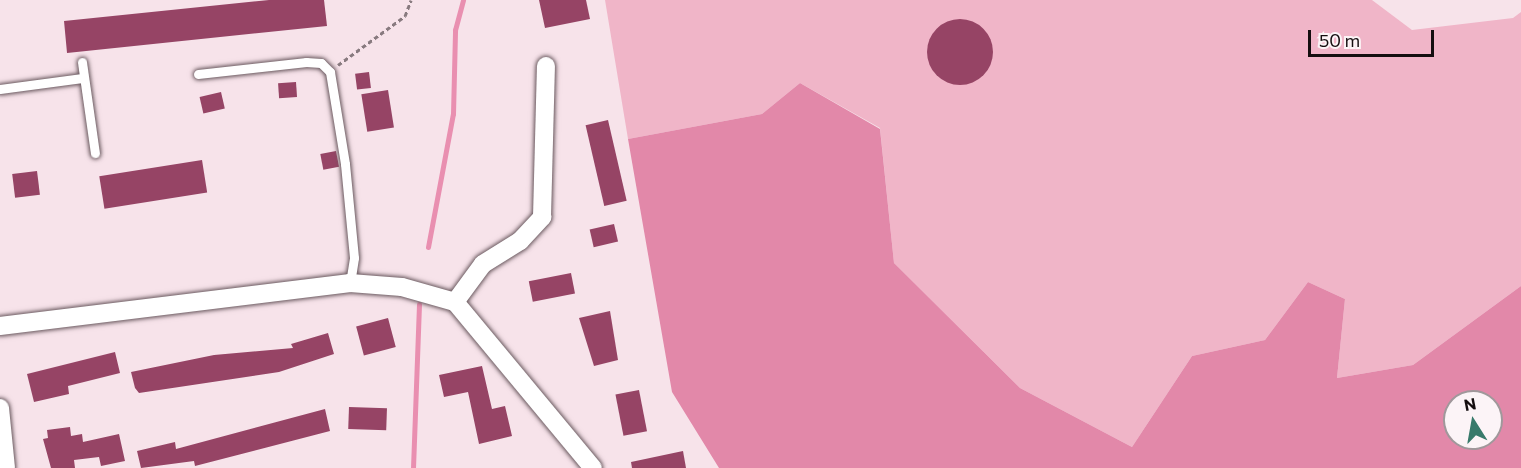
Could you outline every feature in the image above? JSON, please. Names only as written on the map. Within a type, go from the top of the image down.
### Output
[{"type":"street","points":[[455,302],[483,264],[520,241],[543,217],[546,66]]},
{"type":"street","points":[[0,327],[350,283],[402,287],[455,302],[593,468]]},
{"type":"street","points":[[0,408],[6,468]]},
{"type":"lane","points":[[82,62],[82,78],[94,153]]},
{"type":"lane","points":[[198,74],[306,62],[321,63],[330,72],[354,258],[350,283]]},
{"type":"lane","points":[[0,89],[82,78]]},
{"type":"path","points":[[330,72],[405,16],[411,0]]},
{"type":"shaded area","points":[[605,0],[1372,0],[1412,30],[1513,18],[1521,12],[1521,286],[1413,365],[1337,378],[1345,299],[1308,282],[1265,340],[1192,356],[1132,447],[1020,388],[894,263],[880,128],[800,83],[762,114],[628,139]]},
{"type":"shaded area","points":[[800,83],[880,129],[894,263],[1020,388],[1132,447],[1192,356],[1265,340],[1308,282],[1345,299],[1337,378],[1413,365],[1521,286],[1521,468],[719,468],[672,392],[628,139],[762,114]]},
{"type":"building","points":[[269,0],[324,0],[327,26],[67,53],[64,21]]},
{"type":"building","points":[[539,0],[586,0],[590,19],[545,28]]},
{"type":"building","points":[[960,19],[973,22],[983,29],[990,39],[993,52],[990,65],[983,75],[973,82],[960,85],[947,82],[937,75],[930,65],[927,52],[930,39],[937,29],[947,22]]},
{"type":"building","points":[[369,72],[371,88],[357,90],[355,74]]},
{"type":"building","points":[[296,82],[297,97],[279,98],[278,83]]},
{"type":"building","points":[[388,90],[394,128],[367,132],[361,94]]},
{"type":"building","points":[[221,92],[225,109],[203,114],[200,97]]},
{"type":"building","points":[[608,120],[627,201],[604,206],[586,125]]},
{"type":"building","points":[[336,151],[339,167],[323,170],[320,154]]},
{"type":"building","points":[[202,160],[207,193],[104,209],[99,176]]},
{"type":"building","points":[[37,171],[40,195],[15,198],[12,174]]},
{"type":"building","points":[[614,224],[618,242],[594,247],[590,230]]},
{"type":"building","points":[[571,273],[575,294],[533,302],[529,281]]},
{"type":"building","points":[[610,311],[618,360],[594,366],[579,318]]},
{"type":"building","points":[[388,318],[396,347],[364,356],[356,327]]},
{"type":"building","points":[[328,333],[334,354],[279,372],[139,393],[135,388],[131,372],[214,355],[293,348],[291,344]]},
{"type":"building","points":[[115,352],[120,373],[68,386],[69,394],[34,402],[27,374]]},
{"type":"building","points":[[482,366],[492,409],[505,406],[512,436],[479,444],[468,392],[444,397],[439,375]]},
{"type":"building","points":[[639,390],[647,431],[623,436],[615,395]]},
{"type":"building","points":[[349,407],[387,408],[386,430],[348,429]]},
{"type":"building","points":[[325,409],[330,431],[195,466],[194,461],[141,468],[137,451],[175,442],[176,449]]},
{"type":"building","points":[[70,427],[71,436],[82,434],[83,442],[119,434],[125,461],[101,466],[99,457],[74,460],[75,468],[51,468],[43,439],[48,438],[47,430]]},
{"type":"building","points":[[683,451],[686,468],[632,468],[631,462]]},
{"type":"waterway","points":[[428,247],[453,114],[455,30],[463,0]]},
{"type":"waterway","points":[[413,468],[419,304]]}]
